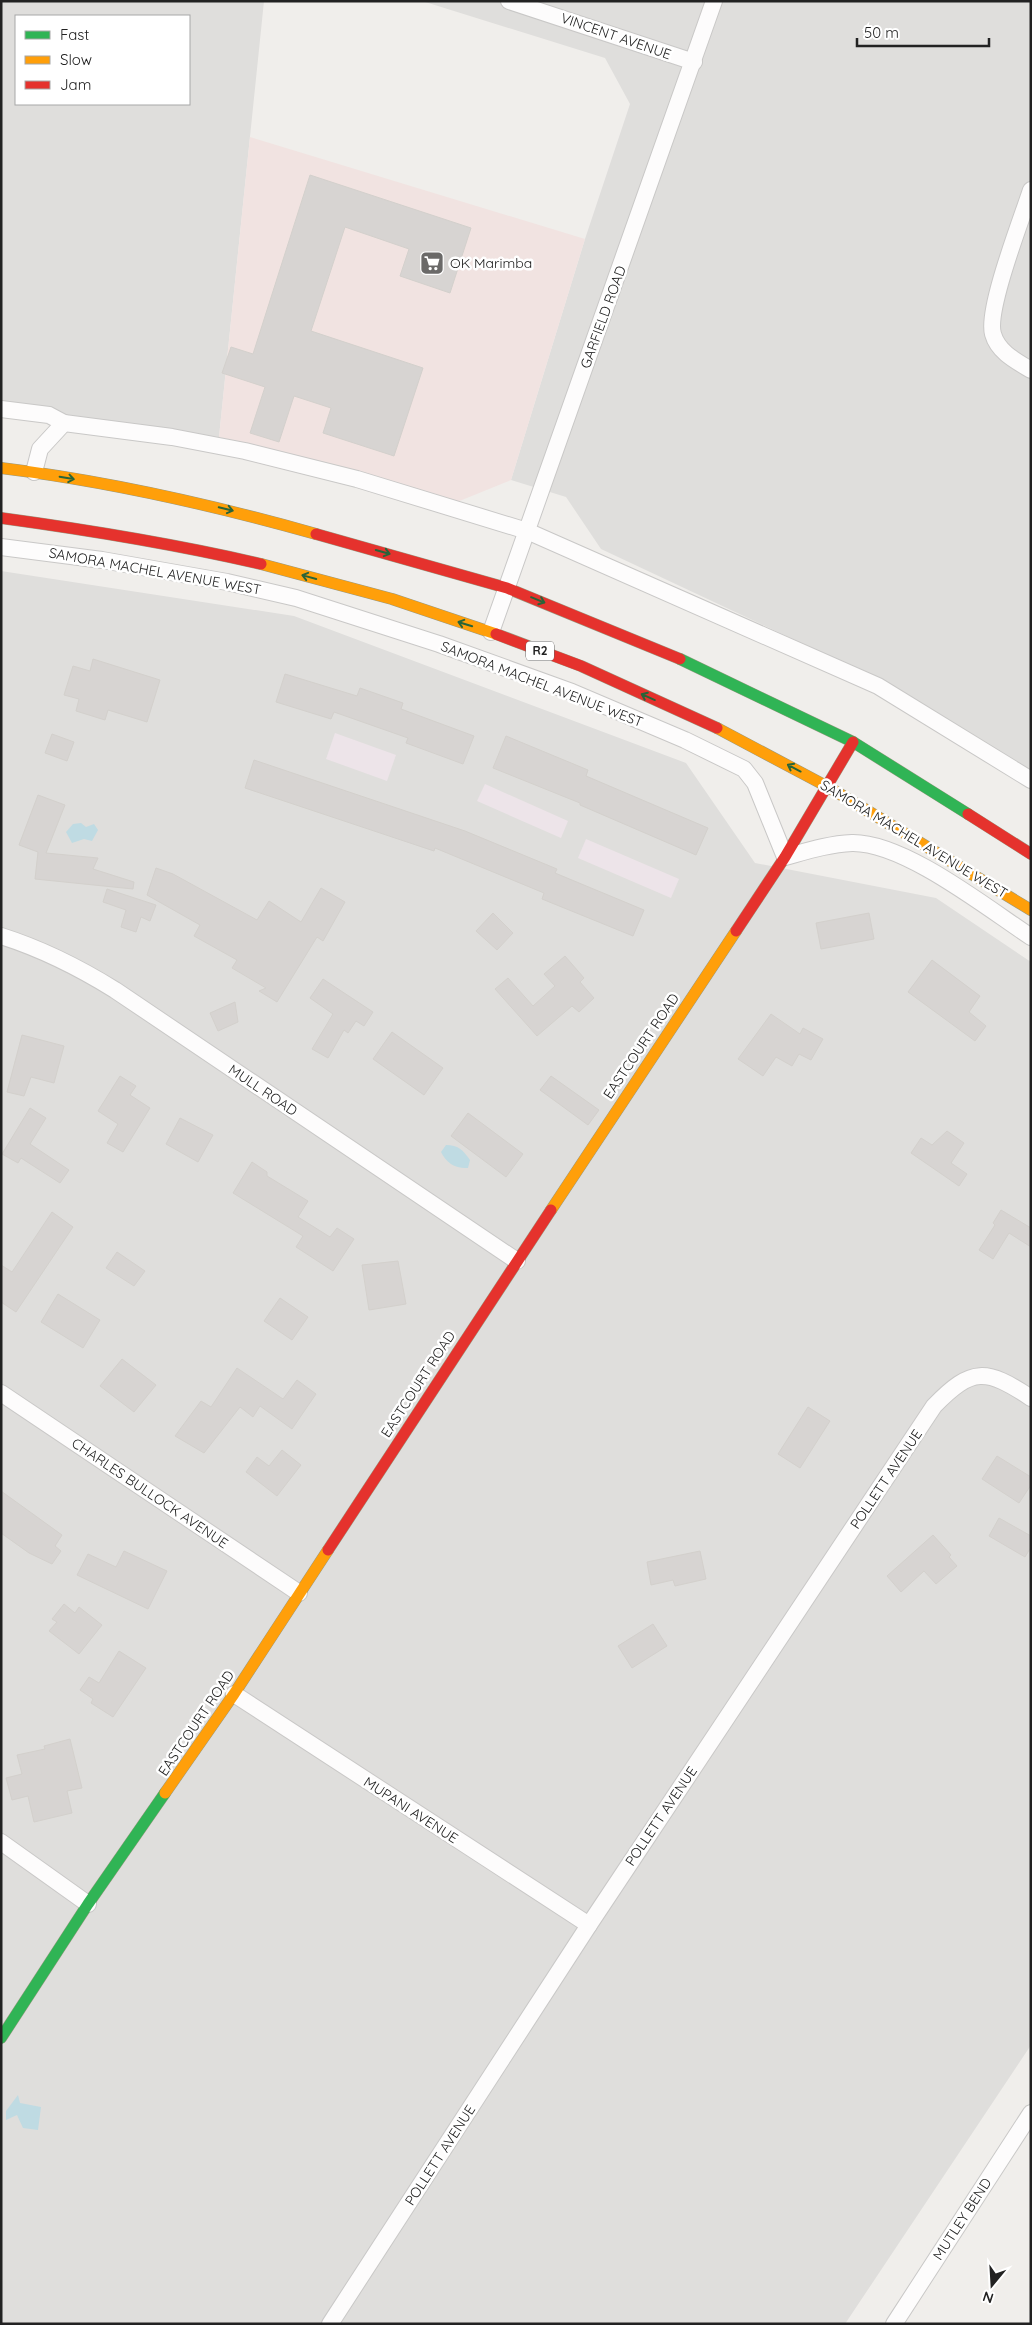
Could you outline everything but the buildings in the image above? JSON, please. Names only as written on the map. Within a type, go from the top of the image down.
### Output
[{"type":"main road","points":[[1,468],[34,472],[220,507],[507,588],[706,669],[852,742],[1031,854]]},
{"type":"main road","name":"SAMORA MACHEL AVENUE WEST","points":[[1,518],[63,525],[139,537],[216,553],[353,588],[491,632],[678,710],[760,749],[827,786],[1031,910]]},
{"type":"main road","name":"EASTCOURT ROAD","points":[[1,2038],[88,1904],[234,1694],[517,1261],[785,857],[852,742]]},
{"type":"street","name":"VINCENT AVENUE","points":[[509,1],[694,62]]},
{"type":"street","name":"GARFIELD ROAD","points":[[491,632],[714,1]]},
{"type":"street","points":[[1031,190],[993,309],[993,333],[1002,350],[1031,370]]},
{"type":"street","points":[[1,409],[49,415],[64,423],[172,437],[245,451],[357,479],[527,531],[870,682],[1031,780]]},
{"type":"street","points":[[34,472],[40,449],[64,423]]},
{"type":"street","name":"SAMORA MACHEL AVENUE WEST","points":[[1,546],[102,560],[272,592],[440,644],[572,692],[677,736],[744,769],[755,783],[785,857],[829,846],[854,843],[885,849],[923,866],[1031,937]]},
{"type":"street","name":"MULL ROAD","points":[[1,936],[38,948],[76,966],[115,990],[517,1261]]},
{"type":"street","name":"POLLETT AVENUE","points":[[330,2324],[589,1925],[934,1406],[951,1388],[969,1377],[989,1376],[1008,1383],[1031,1398]]},
{"type":"street","name":"CHARLES BULLOCK AVENUE","points":[[1,1393],[299,1593]]},
{"type":"street","name":"MUPANI AVENUE","points":[[234,1694],[589,1925]]},
{"type":"street","points":[[1,1842],[88,1904]]},
{"type":"street","name":"MUTLEY BEND","points":[[894,2324],[1031,2113]]},
{"type":"shaded area","points":[[1,1],[264,1],[219,437],[1,410]]},
{"type":"shaded area","points":[[422,1],[1031,1],[1031,781],[893,686],[601,549],[566,497],[511,480],[585,239],[630,104],[605,58]]},
{"type":"shaded area","points":[[250,137],[585,239],[511,480],[457,502],[219,437]]},
{"type":"shaded area","points":[[1,571],[294,616],[686,763],[755,863],[936,898],[1031,962],[1031,2045],[845,2324],[1,2324]]},
{"type":"shaded area","points":[[335,733],[396,755],[387,781],[326,759]]},
{"type":"shaded area","points":[[485,784],[568,821],[561,838],[477,801]]},
{"type":"shaded area","points":[[586,839],[679,879],[671,898],[578,858]]},
{"type":"water","points":[[81,823],[86,827],[94,824],[98,830],[92,841],[84,839],[72,843],[66,832],[73,824]]},
{"type":"water","points":[[446,1145],[457,1147],[465,1153],[470,1160],[468,1168],[456,1166],[446,1159],[441,1152]]},
{"type":"water","points":[[18,2095],[20,2103],[41,2107],[38,2130],[23,2128],[17,2115],[6,2120],[6,2111]]},
{"type":"traffic: fast","points":[[680,659],[853,742],[968,814]]},
{"type":"traffic: fast","points":[[1,2038],[88,1904],[165,1793]]},
{"type":"traffic: slow","points":[[1,468],[41,473],[160,495],[316,534]]},
{"type":"traffic: slow","points":[[261,564],[392,599],[496,634]]},
{"type":"traffic: slow","points":[[717,728],[830,788],[1031,910]]},
{"type":"traffic: slow","points":[[551,1210],[736,931]]},
{"type":"traffic: slow","points":[[165,1793],[234,1694],[328,1550]]},
{"type":"traffic: jam","points":[[1,518],[132,538],[261,564]]},
{"type":"traffic: jam","points":[[316,534],[507,588],[680,659]]},
{"type":"traffic: jam","points":[[496,634],[581,666],[717,728]]},
{"type":"traffic: jam","points":[[736,931],[785,857],[853,742]]},
{"type":"traffic: jam","points":[[968,814],[1031,854]]},
{"type":"traffic: jam","points":[[328,1550],[551,1210]]},
{"type":"place","name":"OK Marimba","points":[[432,263]]}]
